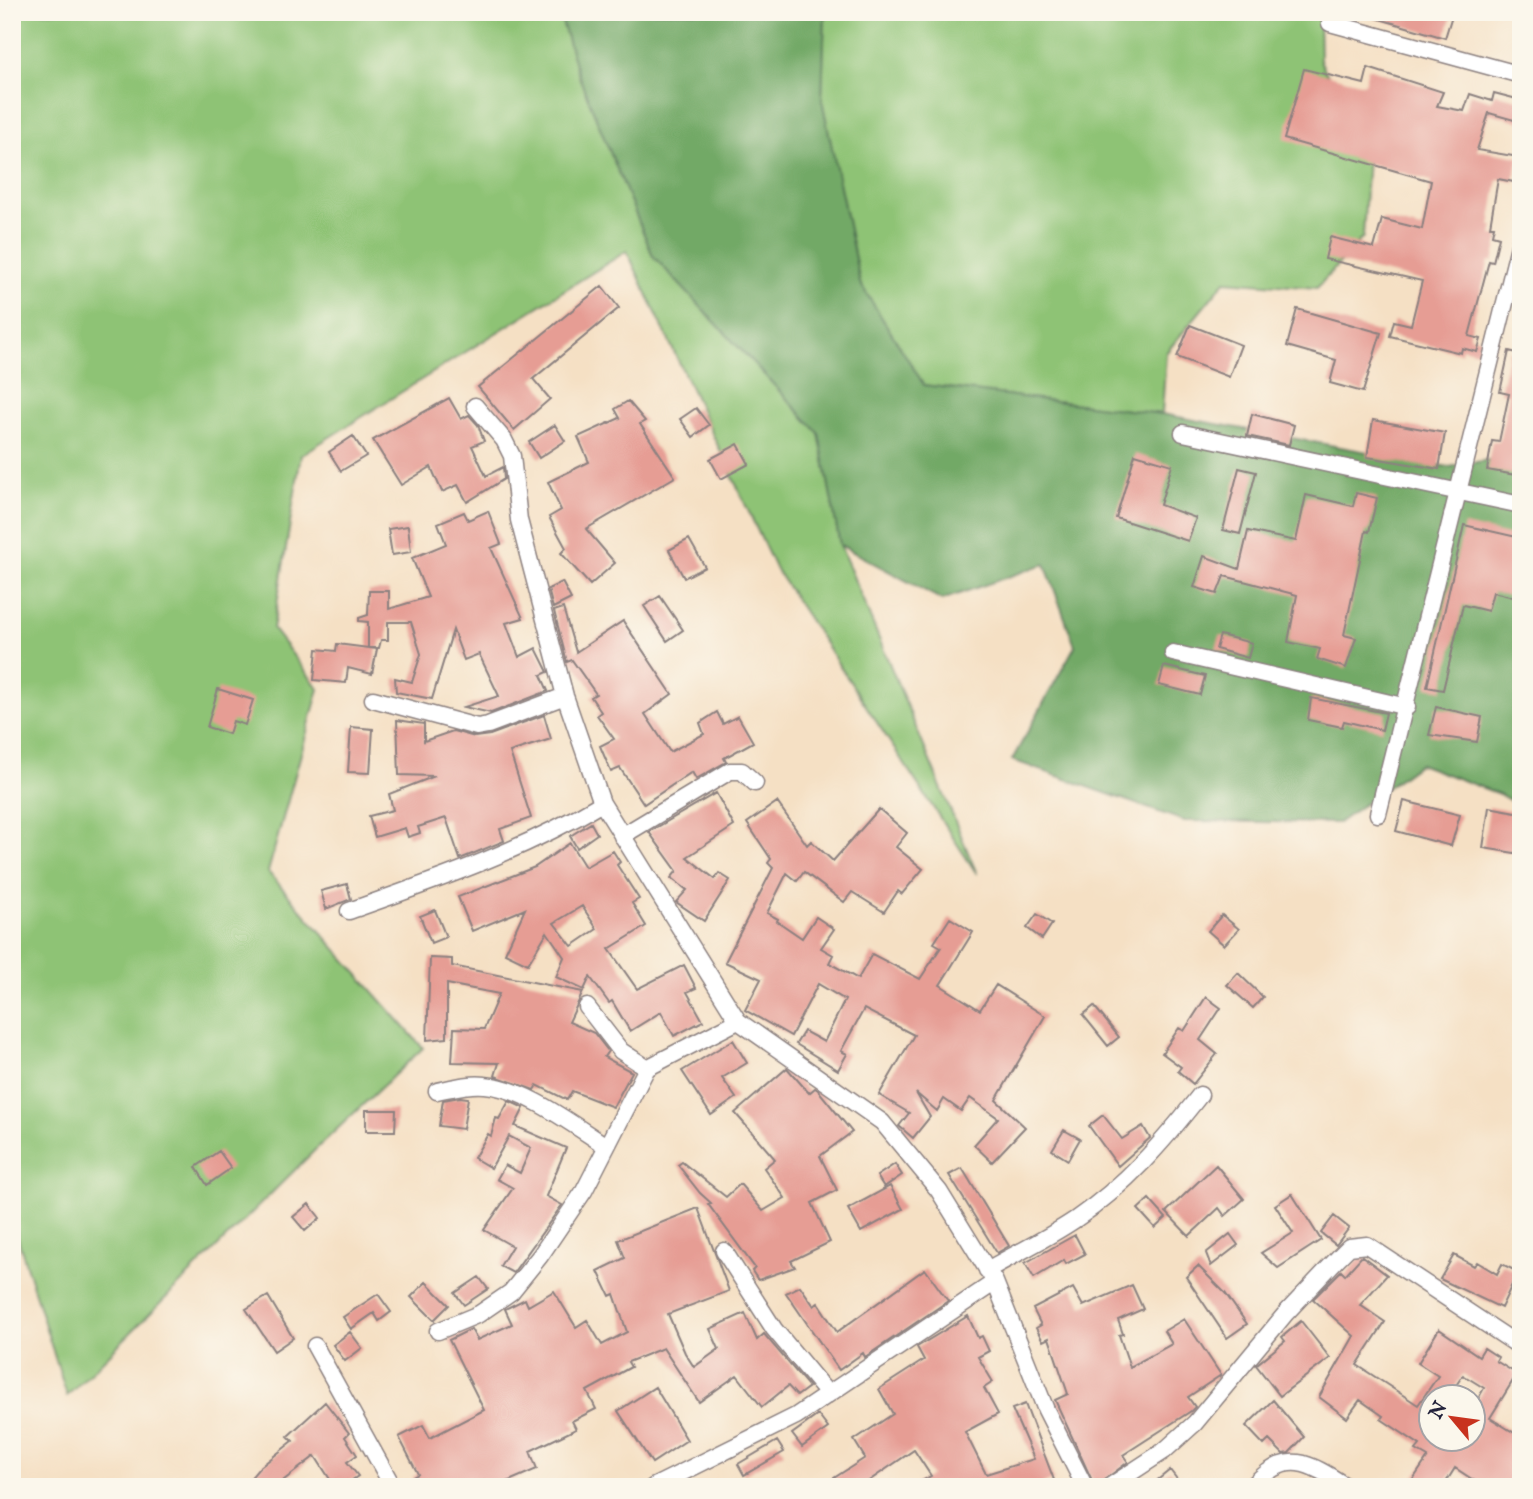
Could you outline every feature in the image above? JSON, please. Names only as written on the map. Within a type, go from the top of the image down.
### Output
[{"type":"street","points":[[1330,23],[1521,75]]},
{"type":"street","points":[[1378,814],[1407,707],[1457,491],[1521,238]]},
{"type":"street","points":[[475,406],[504,440],[512,456],[519,520],[565,696],[602,803],[738,1021],[882,1122],[939,1191],[991,1276],[1046,1410],[1085,1487]]},
{"type":"street","points":[[1183,433],[1521,505]]},
{"type":"street","points":[[1173,653],[1407,707]]},
{"type":"street","points":[[373,699],[477,727],[565,696]]},
{"type":"street","points":[[622,836],[730,771],[742,771],[755,783]]},
{"type":"street","points":[[349,911],[463,871],[529,844],[602,803]]},
{"type":"street","points":[[587,1007],[621,1051],[647,1069]]},
{"type":"street","points":[[438,1331],[479,1314],[511,1292],[584,1191],[647,1069],[738,1021]]},
{"type":"street","points":[[437,1091],[485,1084],[501,1089],[540,1105],[606,1146]]},
{"type":"street","points":[[653,1487],[796,1416],[991,1276],[1076,1220],[1125,1180],[1165,1139],[1200,1094]]},
{"type":"street","points":[[1109,1487],[1164,1451],[1195,1423],[1286,1313],[1339,1257],[1356,1245],[1367,1245],[1521,1347]]},
{"type":"street","points":[[724,1251],[774,1329],[828,1394]]},
{"type":"street","points":[[315,1346],[393,1487]]},
{"type":"street","points":[[1252,1487],[1264,1473],[1277,1464],[1289,1462],[1315,1466],[1347,1487]]},
{"type":"green space","points":[[12,12],[559,12],[578,74],[653,256],[819,433],[840,545],[977,874],[775,568],[627,251],[301,455],[273,629],[319,689],[268,872],[423,1048],[316,1149],[67,1396],[12,1220]]},
{"type":"green space","points":[[559,12],[825,12],[822,100],[860,283],[924,385],[1162,414],[1449,467],[1521,454],[1521,807],[1499,794],[1419,764],[1338,823],[1184,821],[1012,760],[1075,646],[1045,564],[942,600],[840,545],[819,433],[653,256],[578,74]]},
{"type":"green space","points":[[825,12],[1319,12],[1320,60],[1368,157],[1363,237],[1317,288],[1225,281],[1166,353],[1162,414],[923,385],[860,283],[822,100]]},
{"type":"building","points":[[1370,12],[1453,12],[1445,38],[1369,16]]},
{"type":"building","points":[[1368,68],[1443,92],[1437,106],[1464,111],[1470,94],[1492,101],[1494,93],[1521,100],[1521,122],[1489,113],[1477,150],[1519,157],[1514,182],[1498,179],[1490,226],[1494,226],[1492,235],[1499,237],[1493,262],[1489,261],[1469,336],[1481,339],[1477,352],[1462,348],[1461,353],[1390,336],[1394,321],[1411,325],[1422,281],[1325,259],[1330,237],[1374,248],[1382,219],[1422,229],[1431,181],[1284,139],[1304,69],[1364,84]]},
{"type":"building","points":[[602,286],[619,308],[533,379],[550,399],[514,430],[478,387]]},
{"type":"building","points":[[1297,309],[1381,333],[1363,392],[1330,383],[1336,360],[1287,346]]},
{"type":"building","points":[[1190,325],[1241,345],[1229,377],[1177,357]]},
{"type":"building","points":[[1509,351],[1521,354],[1521,476],[1487,470],[1492,441],[1499,442],[1509,394],[1500,392]]},
{"type":"building","points":[[449,398],[461,419],[469,415],[478,425],[484,441],[472,446],[486,476],[503,467],[504,479],[467,502],[458,485],[442,492],[431,467],[401,485],[373,440]]},
{"type":"building","points":[[628,401],[645,421],[640,424],[675,477],[586,529],[615,563],[590,585],[561,553],[566,548],[549,517],[561,510],[548,482],[589,462],[578,437],[620,418],[615,409]]},
{"type":"building","points":[[696,408],[709,425],[693,437],[680,419]]},
{"type":"building","points":[[1252,414],[1294,425],[1289,445],[1247,436]]},
{"type":"building","points":[[1373,420],[1445,433],[1439,469],[1367,457]]},
{"type":"building","points":[[555,425],[565,441],[539,458],[529,442]]},
{"type":"building","points":[[353,436],[366,456],[341,471],[329,452]]},
{"type":"building","points":[[738,444],[749,464],[721,479],[710,459]]},
{"type":"building","points":[[1135,454],[1172,465],[1160,505],[1196,518],[1188,541],[1116,518]]},
{"type":"building","points":[[1239,468],[1256,472],[1240,534],[1223,530]]},
{"type":"building","points":[[1356,493],[1377,498],[1369,532],[1366,531],[1344,635],[1356,638],[1346,668],[1317,659],[1320,649],[1288,642],[1297,595],[1224,576],[1217,594],[1194,587],[1204,556],[1239,569],[1248,531],[1296,541],[1306,495],[1353,506]]},
{"type":"building","points":[[488,511],[501,544],[491,548],[523,618],[506,623],[519,657],[536,648],[548,672],[541,675],[548,691],[491,713],[464,707],[499,696],[479,654],[464,660],[453,630],[432,699],[396,692],[395,678],[412,682],[421,654],[411,622],[388,622],[388,640],[381,640],[379,648],[368,648],[368,622],[359,621],[359,618],[368,615],[369,591],[389,591],[389,609],[428,597],[412,558],[446,544],[438,523],[464,512],[468,520]]},
{"type":"building","points":[[1464,525],[1521,538],[1521,599],[1493,592],[1488,611],[1463,605],[1443,690],[1427,687]]},
{"type":"building","points":[[408,526],[411,552],[392,555],[388,529]]},
{"type":"building","points":[[689,539],[705,567],[684,578],[669,550]]},
{"type":"building","points":[[562,582],[571,599],[553,608],[548,589]]},
{"type":"building","points":[[660,596],[683,630],[667,641],[644,606]]},
{"type":"building","points":[[563,608],[576,652],[623,621],[672,694],[645,714],[670,752],[704,734],[700,723],[717,712],[723,724],[738,716],[753,742],[724,758],[726,762],[696,779],[692,772],[644,804],[620,768],[611,772],[600,746],[614,739],[597,715],[601,712],[591,697],[596,694],[572,660],[567,662],[554,611]]},
{"type":"building","points":[[1220,635],[1252,643],[1248,658],[1216,649]]},
{"type":"building","points":[[337,644],[377,649],[372,674],[348,668],[346,683],[314,680],[317,649],[336,651]]},
{"type":"building","points":[[1164,666],[1205,676],[1200,695],[1159,685]]},
{"type":"building","points":[[218,689],[253,700],[245,725],[233,721],[229,734],[207,727]]},
{"type":"building","points":[[1311,698],[1386,713],[1382,730],[1344,721],[1342,727],[1308,720]]},
{"type":"building","points":[[1436,707],[1482,717],[1477,742],[1429,735]]},
{"type":"building","points":[[544,715],[551,739],[510,752],[531,818],[500,829],[504,841],[460,859],[446,818],[418,827],[420,833],[408,837],[405,828],[375,837],[369,816],[393,810],[389,794],[435,776],[399,775],[397,720],[424,724],[424,741],[453,731],[475,737],[490,735]]},
{"type":"building","points":[[351,727],[373,729],[370,773],[348,772]]},
{"type":"building","points":[[716,793],[734,826],[687,857],[715,879],[719,873],[730,880],[704,921],[676,902],[687,890],[671,878],[677,871],[649,832]]},
{"type":"building","points":[[1404,801],[1460,815],[1451,846],[1396,831]]},
{"type":"building","points":[[777,802],[807,845],[811,841],[833,861],[879,809],[907,833],[896,847],[923,869],[902,894],[898,891],[884,912],[852,892],[844,902],[804,872],[797,881],[787,873],[767,913],[802,938],[816,917],[834,929],[821,948],[833,955],[829,963],[858,979],[872,954],[920,979],[941,947],[934,943],[950,918],[973,932],[940,985],[980,1010],[996,985],[1045,1016],[996,1100],[1025,1127],[992,1162],[974,1145],[998,1118],[970,1098],[961,1111],[944,1099],[937,1111],[916,1093],[930,1117],[913,1138],[899,1126],[909,1113],[879,1095],[914,1035],[864,1009],[841,1051],[847,1054],[838,1070],[796,1044],[804,1031],[824,1042],[845,1000],[818,984],[791,1036],[745,1010],[761,979],[725,962],[773,868],[768,863],[771,859],[747,823]]},
{"type":"building","points":[[1489,807],[1521,813],[1521,854],[1483,848]]},
{"type":"building","points":[[591,823],[597,834],[577,848],[570,836]]},
{"type":"building","points":[[570,843],[585,867],[613,851],[620,862],[617,865],[639,899],[632,903],[646,926],[609,949],[637,989],[684,965],[696,988],[687,992],[703,1021],[674,1036],[661,1012],[630,1031],[612,1001],[609,1003],[590,977],[584,990],[556,977],[564,957],[547,932],[528,964],[505,953],[525,909],[472,931],[458,897],[535,867]],"holes":[[[582,906],[597,929],[572,946],[554,923]]]},
{"type":"building","points":[[347,884],[351,899],[326,909],[321,891]]},
{"type":"building","points":[[435,910],[446,937],[431,943],[420,916]]},
{"type":"building","points":[[1037,914],[1052,924],[1042,939],[1027,928]]},
{"type":"building","points":[[1222,915],[1239,929],[1224,945],[1208,931]]},
{"type":"building","points":[[430,958],[452,959],[452,966],[583,992],[569,1022],[594,1033],[608,1051],[604,1057],[632,1072],[613,1107],[572,1091],[567,1100],[537,1085],[534,1090],[495,1076],[499,1063],[452,1062],[454,1028],[484,1029],[499,994],[447,984],[447,1038],[427,1040]]},
{"type":"building","points":[[1238,973],[1263,997],[1253,1008],[1227,985]]},
{"type":"building","points":[[1206,997],[1221,1008],[1200,1040],[1217,1054],[1193,1084],[1178,1071],[1181,1067],[1162,1053],[1179,1028],[1184,1031]]},
{"type":"building","points":[[1094,1006],[1119,1037],[1108,1046],[1083,1015]]},
{"type":"building","points":[[733,1040],[747,1063],[722,1078],[736,1098],[711,1115],[682,1071]]},
{"type":"building","points":[[787,1068],[809,1093],[815,1088],[818,1090],[852,1132],[820,1156],[837,1190],[812,1203],[830,1242],[791,1261],[795,1267],[758,1280],[752,1271],[755,1268],[708,1204],[711,1203],[678,1165],[682,1162],[726,1197],[740,1184],[763,1211],[785,1198],[764,1168],[775,1159],[735,1113]]},
{"type":"building","points":[[468,1098],[463,1129],[439,1126],[443,1100]]},
{"type":"building","points":[[509,1101],[524,1108],[515,1126],[566,1148],[546,1196],[562,1205],[513,1273],[500,1266],[512,1246],[484,1230],[513,1188],[497,1179],[505,1165],[520,1173],[531,1148],[509,1136],[491,1168],[474,1158],[488,1134],[491,1136],[496,1118],[499,1119]]},
{"type":"building","points":[[366,1110],[396,1110],[395,1131],[366,1131]]},
{"type":"building","points":[[1103,1115],[1122,1139],[1143,1126],[1150,1138],[1118,1166],[1089,1126]]},
{"type":"building","points":[[1064,1130],[1080,1139],[1068,1160],[1052,1150]]},
{"type":"building","points":[[219,1151],[231,1168],[207,1185],[196,1167]]},
{"type":"building","points":[[895,1164],[902,1175],[884,1187],[877,1176]]},
{"type":"building","points":[[1216,1165],[1244,1199],[1225,1216],[1219,1208],[1189,1236],[1166,1212]]},
{"type":"building","points":[[962,1168],[1009,1246],[997,1253],[949,1175]]},
{"type":"building","points":[[890,1186],[903,1209],[861,1232],[848,1209]]},
{"type":"building","points":[[1292,1194],[1321,1240],[1278,1268],[1261,1253],[1293,1233],[1275,1205]]},
{"type":"building","points":[[1149,1199],[1166,1218],[1155,1228],[1138,1209]]},
{"type":"building","points":[[309,1204],[320,1218],[305,1231],[293,1217]]},
{"type":"building","points":[[698,1208],[729,1291],[668,1314],[685,1353],[694,1367],[719,1349],[710,1329],[745,1313],[757,1340],[764,1334],[809,1387],[797,1396],[788,1386],[762,1407],[737,1375],[699,1402],[663,1348],[628,1362],[631,1367],[587,1391],[596,1409],[572,1421],[576,1429],[530,1451],[537,1469],[495,1487],[418,1487],[413,1477],[418,1474],[399,1437],[423,1425],[430,1438],[484,1410],[449,1340],[471,1329],[477,1340],[512,1324],[505,1309],[525,1299],[528,1306],[554,1291],[576,1327],[587,1320],[602,1345],[627,1332],[614,1294],[610,1296],[598,1271],[625,1258],[618,1240]]},
{"type":"building","points":[[1334,1216],[1349,1228],[1336,1245],[1321,1233]]},
{"type":"building","points":[[1230,1234],[1238,1245],[1211,1266],[1206,1253]]},
{"type":"building","points":[[1075,1235],[1085,1254],[1066,1264],[1064,1260],[1034,1278],[1025,1263]]},
{"type":"building","points":[[1454,1255],[1474,1266],[1477,1262],[1497,1274],[1502,1264],[1518,1272],[1501,1308],[1440,1279]]},
{"type":"building","points":[[1362,1256],[1387,1275],[1360,1305],[1385,1322],[1357,1365],[1418,1405],[1418,1444],[1381,1419],[1383,1416],[1360,1400],[1347,1418],[1319,1397],[1354,1336],[1313,1299],[1341,1271],[1345,1275]]},
{"type":"building","points":[[1198,1266],[1225,1293],[1247,1324],[1227,1338],[1186,1277]]},
{"type":"building","points":[[925,1269],[948,1301],[865,1357],[863,1353],[839,1370],[786,1293],[800,1286],[814,1306],[818,1303],[837,1332]]},
{"type":"building","points":[[479,1277],[488,1289],[464,1305],[455,1293]]},
{"type":"building","points":[[426,1282],[449,1305],[434,1320],[411,1297]]},
{"type":"building","points":[[1132,1285],[1143,1309],[1118,1320],[1123,1334],[1119,1335],[1130,1367],[1172,1344],[1164,1331],[1184,1319],[1221,1375],[1188,1397],[1195,1407],[1191,1411],[1123,1455],[1128,1462],[1095,1487],[1055,1400],[1068,1394],[1049,1338],[1043,1341],[1036,1328],[1041,1325],[1033,1309],[1073,1288],[1083,1306]]},
{"type":"building","points":[[378,1294],[391,1312],[379,1321],[374,1313],[351,1329],[343,1317]]},
{"type":"building","points":[[268,1296],[293,1338],[274,1351],[246,1309]]},
{"type":"building","points":[[968,1316],[978,1338],[982,1336],[989,1351],[978,1357],[993,1382],[984,1388],[998,1414],[965,1432],[986,1474],[1034,1459],[1012,1409],[1025,1404],[1054,1480],[1036,1487],[911,1487],[931,1476],[914,1450],[860,1487],[820,1487],[865,1458],[854,1440],[893,1414],[879,1389],[924,1360],[917,1347]]},
{"type":"building","points":[[1301,1321],[1330,1358],[1280,1396],[1256,1365],[1285,1341],[1282,1337]]},
{"type":"building","points":[[1439,1329],[1479,1356],[1484,1348],[1498,1357],[1496,1361],[1517,1374],[1490,1418],[1521,1437],[1521,1487],[1484,1487],[1455,1468],[1443,1487],[1408,1487],[1428,1457],[1423,1454],[1488,1454],[1488,1384],[1478,1384],[1463,1375],[1457,1384],[1432,1384],[1438,1376],[1418,1363]]},
{"type":"building","points":[[350,1332],[362,1348],[345,1361],[333,1345]]},
{"type":"building","points":[[655,1387],[687,1440],[652,1463],[618,1411]]},
{"type":"building","points":[[1273,1400],[1304,1437],[1289,1453],[1283,1454],[1269,1440],[1264,1445],[1246,1426]]},
{"type":"building","points":[[325,1402],[349,1433],[345,1437],[357,1455],[347,1462],[358,1476],[351,1481],[355,1487],[335,1487],[315,1456],[275,1487],[243,1487],[259,1468],[293,1441],[288,1436]]},
{"type":"building","points":[[818,1415],[828,1428],[802,1447],[792,1434]]},
{"type":"building","points":[[777,1441],[784,1452],[744,1475],[738,1464]]},
{"type":"building","points":[[1170,1470],[1183,1487],[1149,1487]]}]
